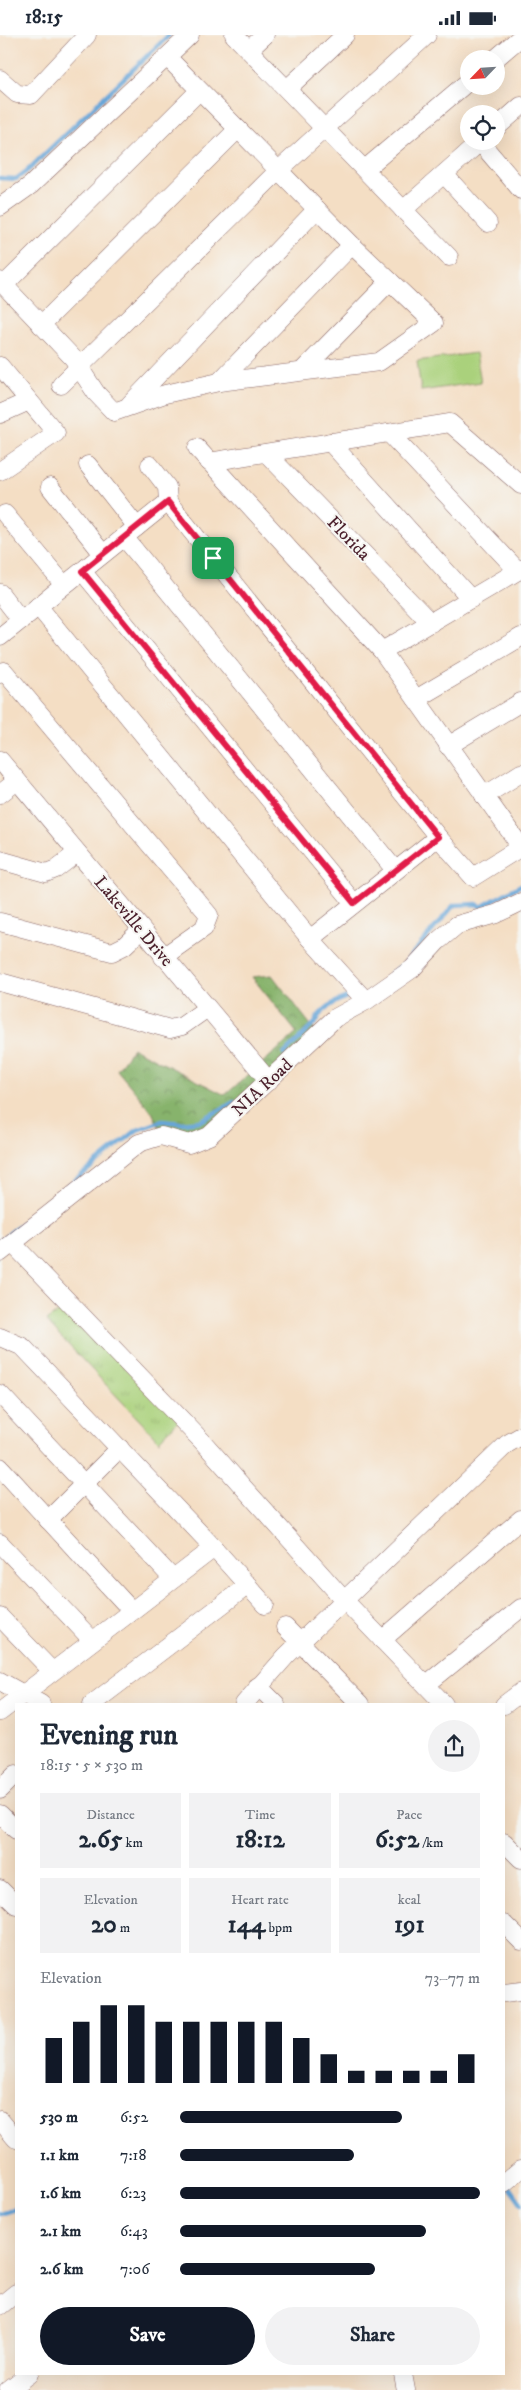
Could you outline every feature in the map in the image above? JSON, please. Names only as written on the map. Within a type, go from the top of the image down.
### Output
[{"type":"street","points":[[0,79],[17,94],[31,95],[87,35]]},
{"type":"street","points":[[0,207],[31,185],[190,35]]},
{"type":"street","points":[[234,35],[449,257]]},
{"type":"street","points":[[249,50],[265,35]]},
{"type":"street","points":[[287,89],[345,35]]},
{"type":"street","points":[[61,385],[279,170],[427,35]]},
{"type":"street","points":[[505,51],[521,37]]},
{"type":"street","points":[[167,57],[352,245],[434,323],[379,362],[219,382],[165,393],[114,412],[96,393],[80,367],[2,283],[200,91]]},
{"type":"street","points":[[365,169],[460,89]]},
{"type":"street","points":[[505,122],[519,112]]},
{"type":"street","points":[[41,325],[238,129]]},
{"type":"street","points":[[404,210],[471,150]]},
{"type":"street","points":[[487,150],[521,190]]},
{"type":"street","points":[[444,174],[488,223]]},
{"type":"street","points":[[129,406],[317,209]]},
{"type":"street","points":[[219,382],[352,245]]},
{"type":"street","points":[[302,371],[390,281]]},
{"type":"street","points":[[0,366],[56,433],[0,471]]},
{"type":"street","points":[[155,379],[165,393]]},
{"type":"street","points":[[0,414],[29,401]]},
{"type":"street","points":[[209,462],[450,423],[521,485]]},
{"type":"street","points":[[382,651],[519,570],[389,433]]},
{"type":"street","points":[[330,442],[471,599]]},
{"type":"street","points":[[150,465],[167,487],[168,502],[438,837],[473,877],[521,847],[382,651],[196,448]]},
{"type":"street","name":"Florida","points":[[266,453],[431,623]]},
{"type":"street","points":[[88,465],[130,532],[395,870]]},
{"type":"street","points":[[50,487],[103,554]]},
{"type":"street","points":[[0,637],[168,502]]},
{"type":"street","points":[[5,514],[64,585]]},
{"type":"street","points":[[82,571],[354,903]]},
{"type":"street","points":[[0,593],[22,620]]},
{"type":"street","points":[[38,607],[310,939],[361,996]]},
{"type":"street","points":[[416,699],[521,637]]},
{"type":"street","points":[[0,674],[4,671],[209,915],[204,928],[163,957]]},
{"type":"street","points":[[448,746],[521,702]]},
{"type":"street","name":"Lakeville Drive","points":[[0,760],[206,1009],[269,1081]]},
{"type":"street","points":[[484,796],[521,773]]},
{"type":"street","points":[[0,794],[17,781]]},
{"type":"street","points":[[310,939],[438,837]]},
{"type":"street","points":[[0,860],[46,873],[56,869],[77,853]]},
{"type":"street","name":"NIA Road","points":[[6,1249],[139,1143],[161,1136],[188,1144],[209,1136],[361,996],[412,969],[438,941],[457,925],[496,914],[521,902]]},
{"type":"street","points":[[0,922],[112,952],[124,946],[141,930]]},
{"type":"street","points":[[0,982],[170,1029],[182,1026],[206,1009]]},
{"type":"street","points":[[6,1249],[202,1441],[345,1601],[443,1703]]},
{"type":"street","points":[[0,1337],[24,1347],[214,1548],[265,1605]]},
{"type":"street","points":[[0,1394],[173,1579]]},
{"type":"street","points":[[245,1703],[258,1686],[300,1643],[507,1444],[521,1436]]},
{"type":"street","points":[[48,1520],[120,1449]]},
{"type":"street","points":[[0,1467],[132,1610]]},
{"type":"street","points":[[382,1640],[521,1519]]},
{"type":"street","points":[[0,1544],[92,1640]]},
{"type":"street","points":[[0,1712],[214,1548]]},
{"type":"street","points":[[93,1703],[248,1585]]},
{"type":"street","points":[[426,1684],[521,1608]]},
{"type":"street","points":[[0,1617],[52,1671]]},
{"type":"street","points":[[285,1627],[359,1703]]},
{"type":"street","points":[[0,1681],[38,1703]]},
{"type":"street","points":[[258,1686],[275,1703]]},
{"type":"street","points":[[505,1704],[521,1692]]},
{"type":"street","points":[[0,1790],[15,1775]]},
{"type":"street","points":[[0,1815],[15,1829]]},
{"type":"street","points":[[505,1844],[521,1859]]},
{"type":"street","points":[[0,1889],[15,1904]]},
{"type":"street","points":[[505,1925],[521,1941]]},
{"type":"street","points":[[505,1993],[521,1991]]},
{"type":"street","points":[[0,2120],[15,2138]]},
{"type":"street","points":[[505,2182],[521,2169]]},
{"type":"street","points":[[0,2306],[15,2294]]},
{"type":"street","points":[[8,2390],[28,2375]]},
{"type":"street","points":[[403,2375],[406,2390]]},
{"type":"green space","points":[[476,353],[481,382],[421,391],[417,361]]},
{"type":"green space","points":[[272,975],[320,1037],[202,1137],[164,1137],[152,1112],[117,1070],[133,1048],[225,1095],[297,1033],[252,977]]},
{"type":"green space","points":[[67,1306],[179,1420],[159,1441],[46,1321]]},
{"type":"waterway","points":[[0,178],[16,179],[28,170],[169,35]]},
{"type":"waterway","points":[[391,973],[404,964],[454,905],[477,904],[481,907],[521,885]]},
{"type":"waterway","points":[[284,1054],[318,1020],[316,1019],[324,1010],[338,1001],[355,994]]},
{"type":"waterway","points":[[0,1241],[137,1130],[162,1121],[181,1123],[200,1121],[234,1102]]},
{"type":"waterway","points":[[508,2184],[521,2203]]},
{"type":"waterway","points":[[0,2214],[15,2209]]},
{"type":"route","points":[[168,502],[213,558],[438,837],[354,903],[82,571],[168,502]]}]
